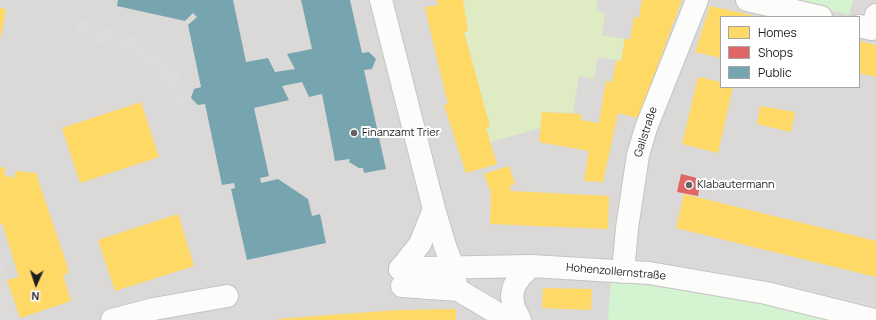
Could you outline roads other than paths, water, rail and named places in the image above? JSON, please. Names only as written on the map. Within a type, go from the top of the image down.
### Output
[{"type":"street","points":[[381,0],[434,209],[453,267],[458,290]]},
{"type":"street","name":"Gallstraße","points":[[623,272],[627,228],[638,155],[646,128],[698,0]]},
{"type":"street","points":[[747,0],[817,16]]},
{"type":"street","points":[[860,26],[872,29],[876,15]]},
{"type":"street","points":[[434,209],[420,244],[401,277],[458,290],[509,320]]},
{"type":"street","points":[[520,320],[514,308],[512,296],[514,286],[531,266]]},
{"type":"street","name":"Hohenzollernstraße","points":[[401,277],[453,267],[531,266],[649,273],[766,293],[875,320]]},
{"type":"street","points":[[112,320],[154,309],[227,296]]},
{"type":"place","name":"Finanzamt Trier","points":[[354,133]]},
{"type":"place","name":"Klabautermann","points":[[689,185]]}]
